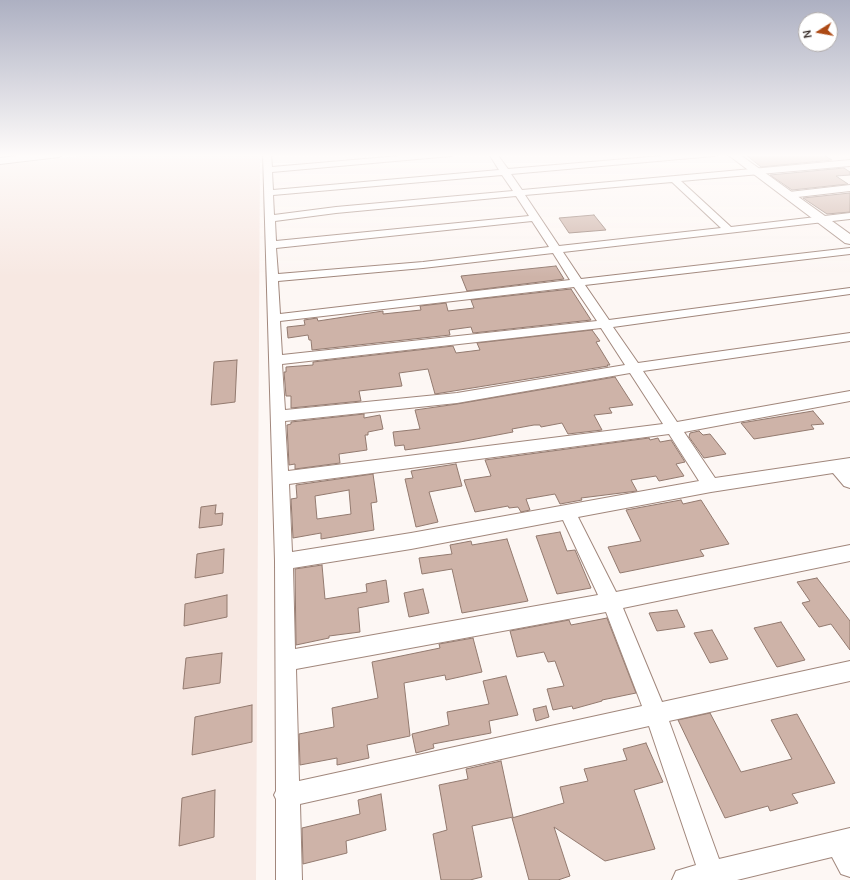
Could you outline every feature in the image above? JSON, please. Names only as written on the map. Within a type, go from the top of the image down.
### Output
[{"type":"street","points":[[268,195],[284,561],[287,661],[286,795],[289,880]]},
{"type":"street","points":[[270,218],[428,206],[505,195]]},
{"type":"street","points":[[520,195],[711,485]]},
{"type":"street","points":[[691,195],[728,229]]},
{"type":"street","points":[[789,195],[850,240]]},
{"type":"street","points":[[272,278],[423,264],[850,216]]},
{"type":"street","points":[[271,245],[535,218]]},
{"type":"street","points":[[274,318],[850,251]]},
{"type":"street","points":[[276,360],[605,324],[850,291]]},
{"type":"street","points":[[278,416],[457,398],[634,368],[850,338]]},
{"type":"street","points":[[280,479],[673,428],[850,396]]},
{"type":"street","points":[[284,561],[411,541],[568,513],[711,485],[844,465],[850,481]]},
{"type":"street","points":[[568,513],[611,602],[656,714],[712,874]]},
{"type":"street","points":[[287,661],[611,602],[850,553]]},
{"type":"street","points":[[286,795],[850,671]]},
{"type":"street","points":[[685,880],[846,850]]},
{"type":"shaded area","points":[[0,195],[260,195],[256,880],[0,880]]},
{"type":"building","points":[[831,195],[850,195],[850,212],[827,214],[803,198]]},
{"type":"building","points":[[594,215],[606,230],[569,233],[559,218]]},
{"type":"building","points":[[556,266],[564,279],[467,291],[461,276]]},
{"type":"building","points":[[571,289],[591,320],[473,333],[471,327],[449,330],[450,335],[312,350],[311,340],[309,340],[308,335],[288,338],[287,327],[305,325],[304,320],[317,318],[318,321],[383,311],[383,314],[421,310],[420,306],[446,303],[448,311],[474,308],[471,300]]},
{"type":"building","points":[[592,330],[600,341],[596,342],[610,365],[607,365],[608,366],[435,394],[428,369],[399,373],[402,386],[359,391],[361,401],[291,408],[291,396],[286,396],[284,372],[286,372],[286,367],[313,365],[313,362],[453,346],[456,353],[480,350],[477,343]]},
{"type":"building","points":[[237,360],[235,402],[211,405],[214,362]]},
{"type":"building","points":[[615,377],[633,405],[609,408],[612,413],[594,415],[602,430],[568,434],[562,423],[541,427],[540,425],[534,425],[512,429],[513,432],[460,442],[405,450],[404,445],[395,446],[393,432],[420,429],[415,410]]},
{"type":"building","points":[[813,411],[824,424],[811,425],[814,429],[754,439],[741,423]]},
{"type":"building","points":[[364,414],[364,418],[380,415],[383,429],[368,432],[368,435],[365,435],[367,450],[339,454],[340,463],[295,469],[295,464],[289,465],[287,425],[291,424],[291,422]]},
{"type":"building","points":[[699,431],[703,435],[710,434],[726,454],[704,458],[689,437],[690,433]]},
{"type":"building","points":[[649,438],[650,440],[658,438],[660,442],[671,440],[685,462],[676,464],[684,476],[659,481],[656,476],[631,480],[637,491],[581,498],[582,500],[560,504],[555,494],[526,499],[530,510],[521,512],[518,507],[509,508],[508,506],[475,512],[464,480],[491,476],[485,460]]},
{"type":"building","points":[[456,464],[462,486],[429,492],[438,522],[416,527],[405,479],[413,478],[411,471]]},
{"type":"building","points":[[373,474],[377,502],[371,503],[374,530],[321,539],[321,533],[293,538],[291,499],[297,498],[296,485]],"holes":[[[349,490],[351,514],[317,519],[315,496]]]},
{"type":"building","points":[[681,500],[683,504],[701,500],[729,544],[700,550],[704,556],[620,573],[608,547],[641,541],[626,510]]},
{"type":"building","points":[[216,505],[215,514],[223,513],[222,525],[199,528],[201,507]]},
{"type":"building","points":[[560,532],[567,551],[575,550],[591,588],[557,594],[536,536]]},
{"type":"building","points":[[507,539],[528,601],[462,613],[452,569],[422,574],[419,558],[452,554],[450,545],[471,541],[472,545]]},
{"type":"building","points":[[224,549],[223,573],[195,578],[197,554]]},
{"type":"building","points":[[322,565],[325,599],[367,592],[366,584],[386,580],[389,602],[358,608],[360,632],[329,636],[329,638],[296,645],[295,569]]},
{"type":"building","points":[[817,578],[850,621],[850,650],[831,624],[819,627],[802,603],[810,601],[797,582]]},
{"type":"building","points":[[423,589],[429,613],[409,617],[404,593]]},
{"type":"building","points":[[227,595],[227,617],[184,626],[185,604]]},
{"type":"building","points":[[677,610],[685,627],[657,631],[649,613]]},
{"type":"building","points":[[607,618],[636,693],[602,700],[573,709],[572,706],[553,710],[547,689],[564,686],[555,661],[548,662],[544,652],[517,657],[510,631],[569,620],[571,625]]},
{"type":"building","points":[[781,622],[805,660],[777,667],[754,628]]},
{"type":"building","points":[[712,630],[728,659],[710,663],[694,633]]},
{"type":"building","points":[[473,638],[482,672],[446,680],[445,675],[404,683],[410,736],[367,745],[369,758],[337,765],[337,758],[300,765],[299,734],[334,727],[332,708],[378,698],[372,662],[440,648],[439,644]]},
{"type":"building","points":[[222,653],[220,683],[183,689],[186,658]]},
{"type":"building","points":[[506,676],[518,715],[489,721],[491,733],[433,744],[434,748],[416,753],[412,734],[449,725],[447,712],[489,704],[483,681]]},
{"type":"building","points":[[252,705],[252,742],[192,755],[195,717]]},
{"type":"building","points":[[546,706],[549,717],[536,721],[533,709]]},
{"type":"building","points":[[710,713],[741,772],[792,759],[771,720],[797,714],[835,783],[792,794],[798,803],[770,811],[768,806],[725,818],[678,720]]},
{"type":"building","points":[[646,743],[663,782],[634,790],[655,849],[605,861],[554,827],[570,876],[558,880],[529,880],[512,818],[564,803],[560,787],[588,781],[584,769],[627,760],[623,749]]},
{"type":"building","points":[[501,761],[513,817],[472,826],[482,877],[470,880],[441,880],[433,834],[447,830],[439,785],[468,779],[466,769]]},
{"type":"building","points":[[215,790],[214,837],[179,846],[182,798]]},
{"type":"building","points":[[381,794],[386,830],[346,841],[347,853],[303,864],[302,828],[360,814],[358,800]]}]
